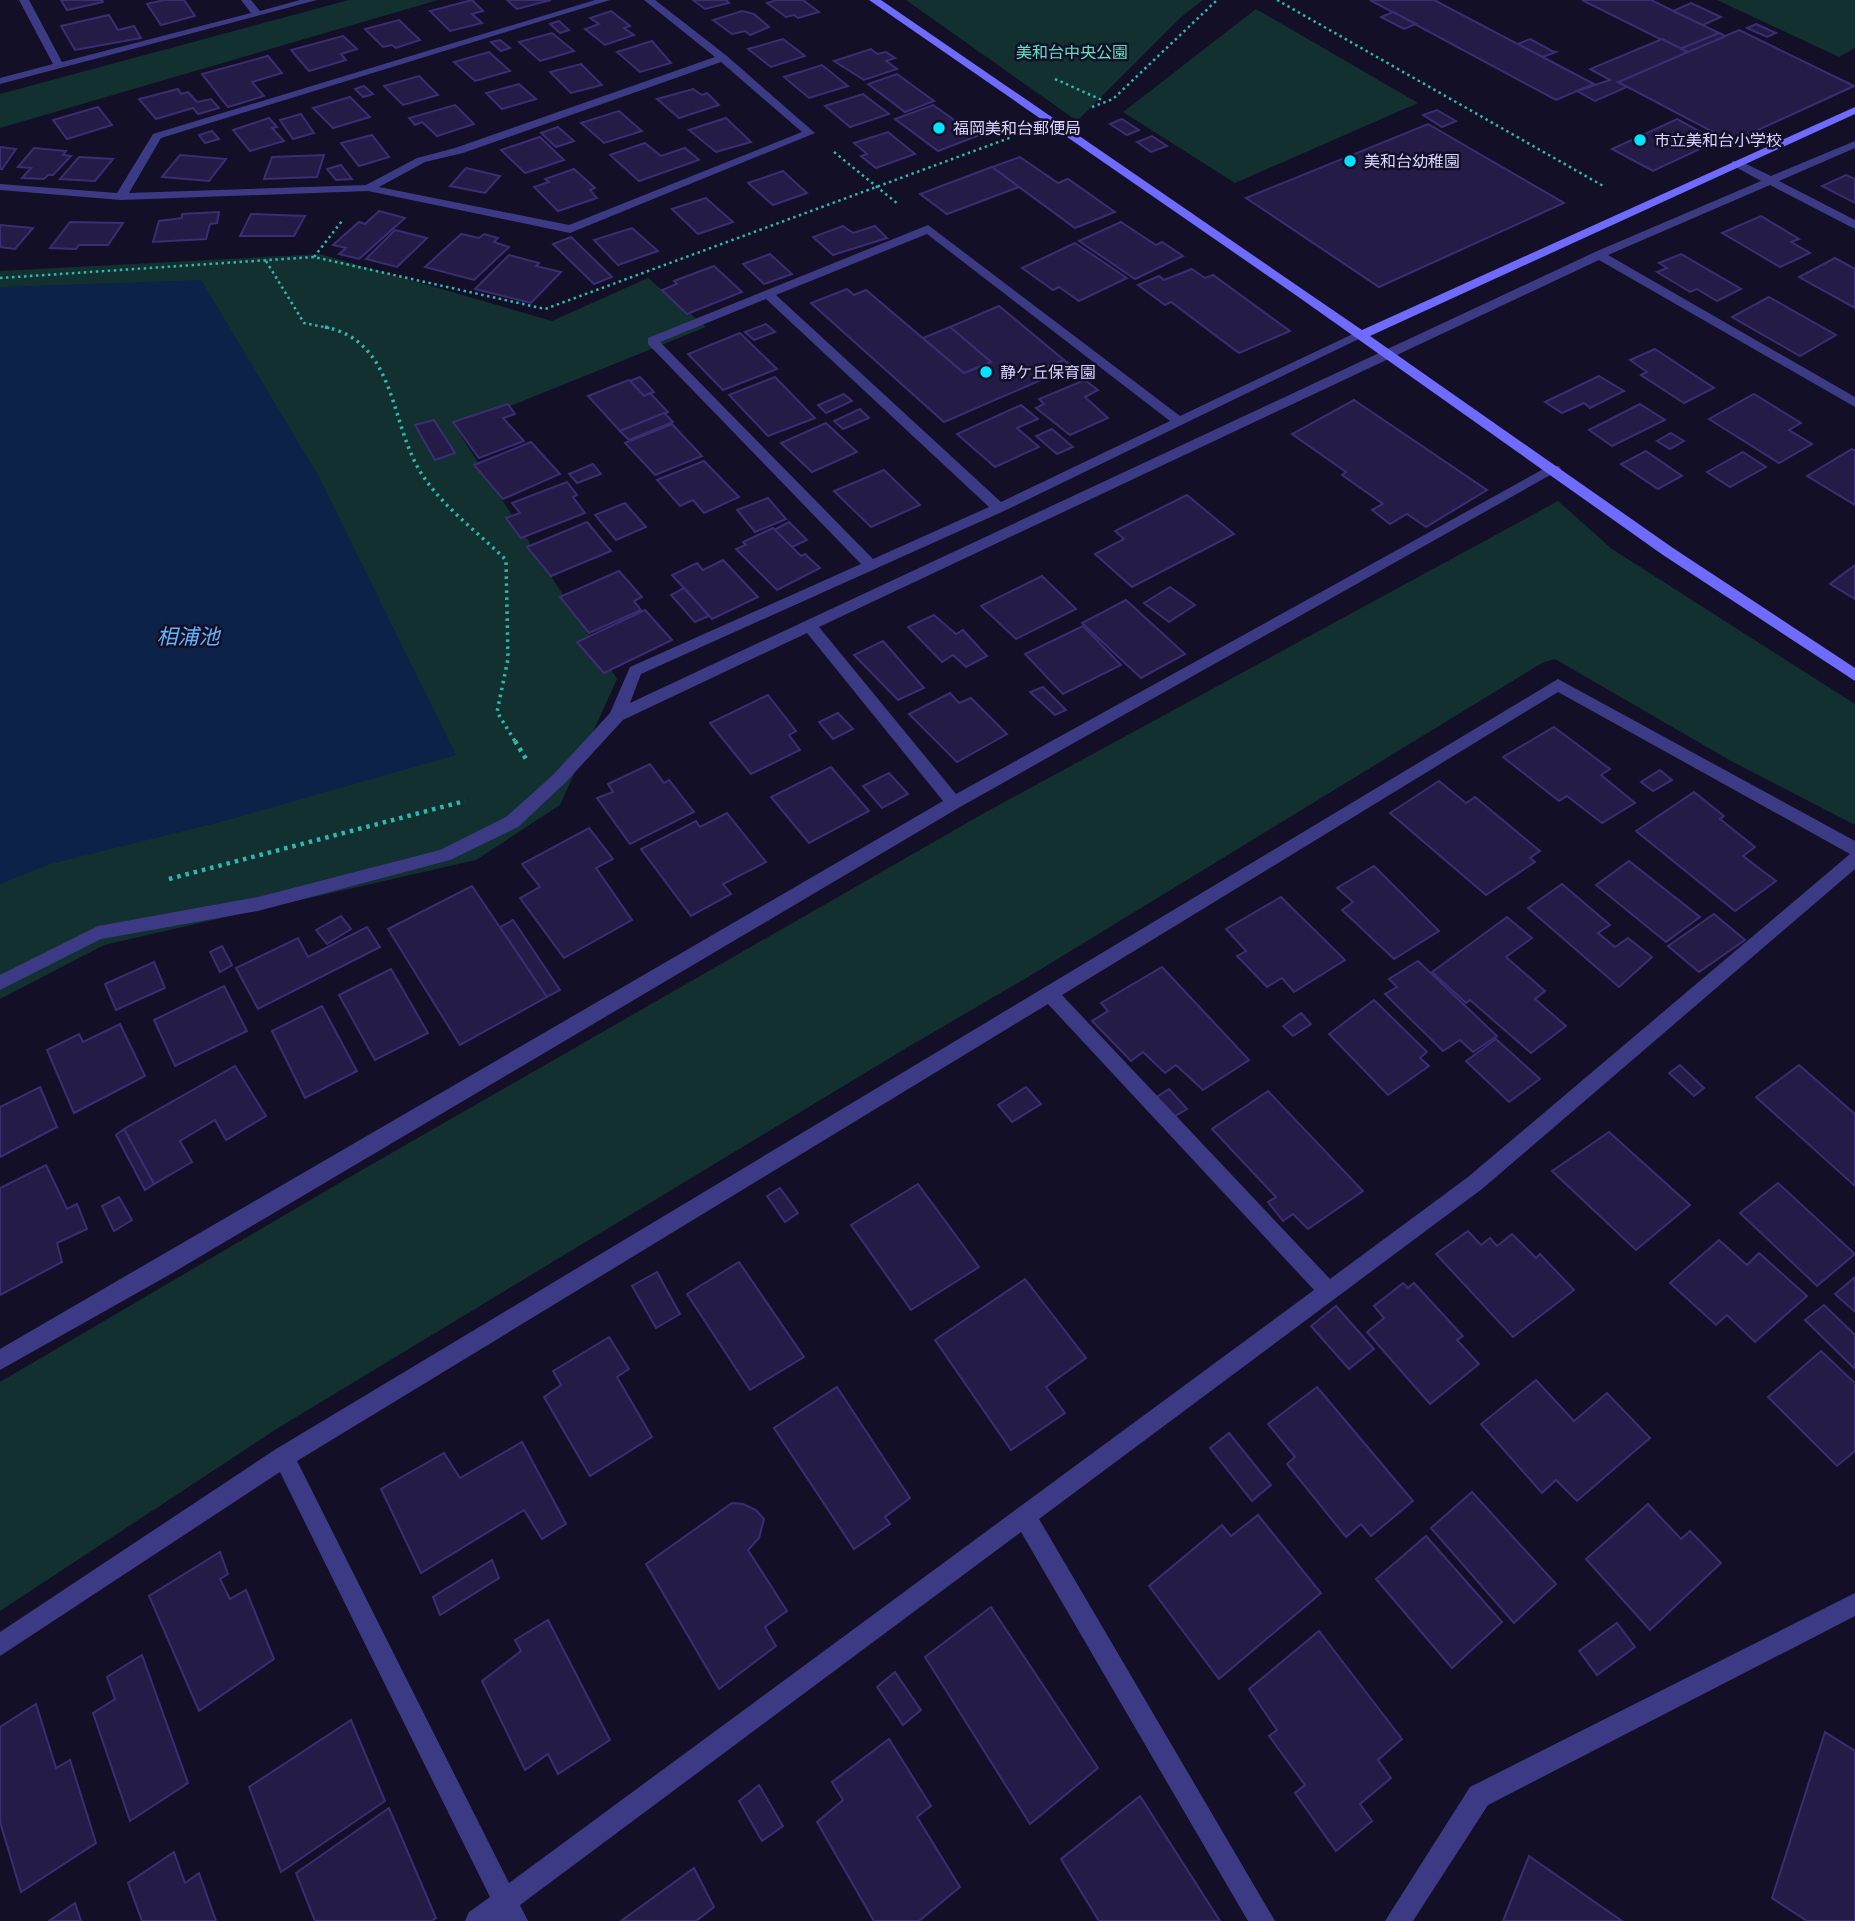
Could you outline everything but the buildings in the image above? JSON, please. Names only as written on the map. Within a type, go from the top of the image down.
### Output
[{"type":"street","points":[[24,0],[59,66]]},
{"type":"street","points":[[247,0],[257,14]]},
{"type":"street","points":[[0,81],[312,0]]},
{"type":"street","points":[[121,197],[157,136],[605,0]]},
{"type":"street","points":[[0,187],[121,197],[368,188],[570,229],[810,134],[723,58],[649,0]]},
{"type":"street","points":[[874,0],[1062,133],[1554,469],[1745,606],[1855,675]]},
{"type":"street","points":[[368,188],[421,160],[459,151],[723,58]]},
{"type":"street","points":[[617,716],[635,671],[999,508],[1361,335],[1855,110]]},
{"type":"street","points":[[0,983],[97,933],[258,904],[443,855],[512,822],[617,716],[1387,354],[1768,180],[1855,144]]},
{"type":"street","points":[[1736,163],[1855,225]]},
{"type":"street","points":[[872,565],[652,341],[928,229],[1178,421]]},
{"type":"street","points":[[1600,256],[1855,403]]},
{"type":"street","points":[[767,294],[999,508]]},
{"type":"street","points":[[0,1360],[174,1261],[954,803],[1554,469]]},
{"type":"street","points":[[809,625],[954,803]]},
{"type":"street","points":[[0,1645],[285,1457],[1558,685],[1855,849]]},
{"type":"street","points":[[478,1921],[510,1910],[1025,1517],[1475,1183],[1855,859]]},
{"type":"street","points":[[1049,993],[1328,1291]]},
{"type":"street","points":[[285,1457],[510,1910]]},
{"type":"street","points":[[1025,1517],[1262,1921]]},
{"type":"street","points":[[1398,1921],[1479,1796],[1855,1604]]},
{"type":"path","points":[[1277,0],[1639,207]]},
{"type":"path","points":[[0,278],[314,257],[545,309],[879,187],[847,162]]},
{"type":"path","points":[[265,260],[304,323],[349,334],[370,349],[419,471],[448,508],[484,536],[506,560],[508,659],[497,712],[528,762],[538,797]]},
{"type":"path","points":[[156,883],[472,799]]},
{"type":"green space","points":[[349,0],[438,0],[0,128],[0,94]]},
{"type":"green space","name":"美和台中央公園","points":[[906,0],[1203,0],[1180,18],[1077,121]]},
{"type":"green space","points":[[1717,0],[1855,0],[1855,48],[1839,57]]},
{"type":"green space","points":[[1256,9],[1418,103],[1235,183],[1123,112]]},
{"type":"green space","points":[[320,254],[552,321],[648,278],[706,327],[456,428],[617,679],[560,805],[476,860],[104,945],[0,999],[0,271]]},
{"type":"green space","points":[[1558,501],[1612,549],[1855,704],[1855,825],[1731,761],[1555,659],[1542,663],[1028,977],[278,1428],[0,1611],[0,1382],[341,1182],[986,812]]},
{"type":"water","name":"相浦池","points":[[201,280],[319,477],[456,755],[228,820],[50,864],[0,884],[0,287]]},
{"type":"place","name":"福岡美和台郵便局","points":[[939,128]]},
{"type":"place","name":"市立美和台小学校","points":[[1640,140]]},
{"type":"place","name":"美和台幼稚園","points":[[1350,161]]},
{"type":"place","name":"静ケ丘保育園","points":[[986,372]]}]
